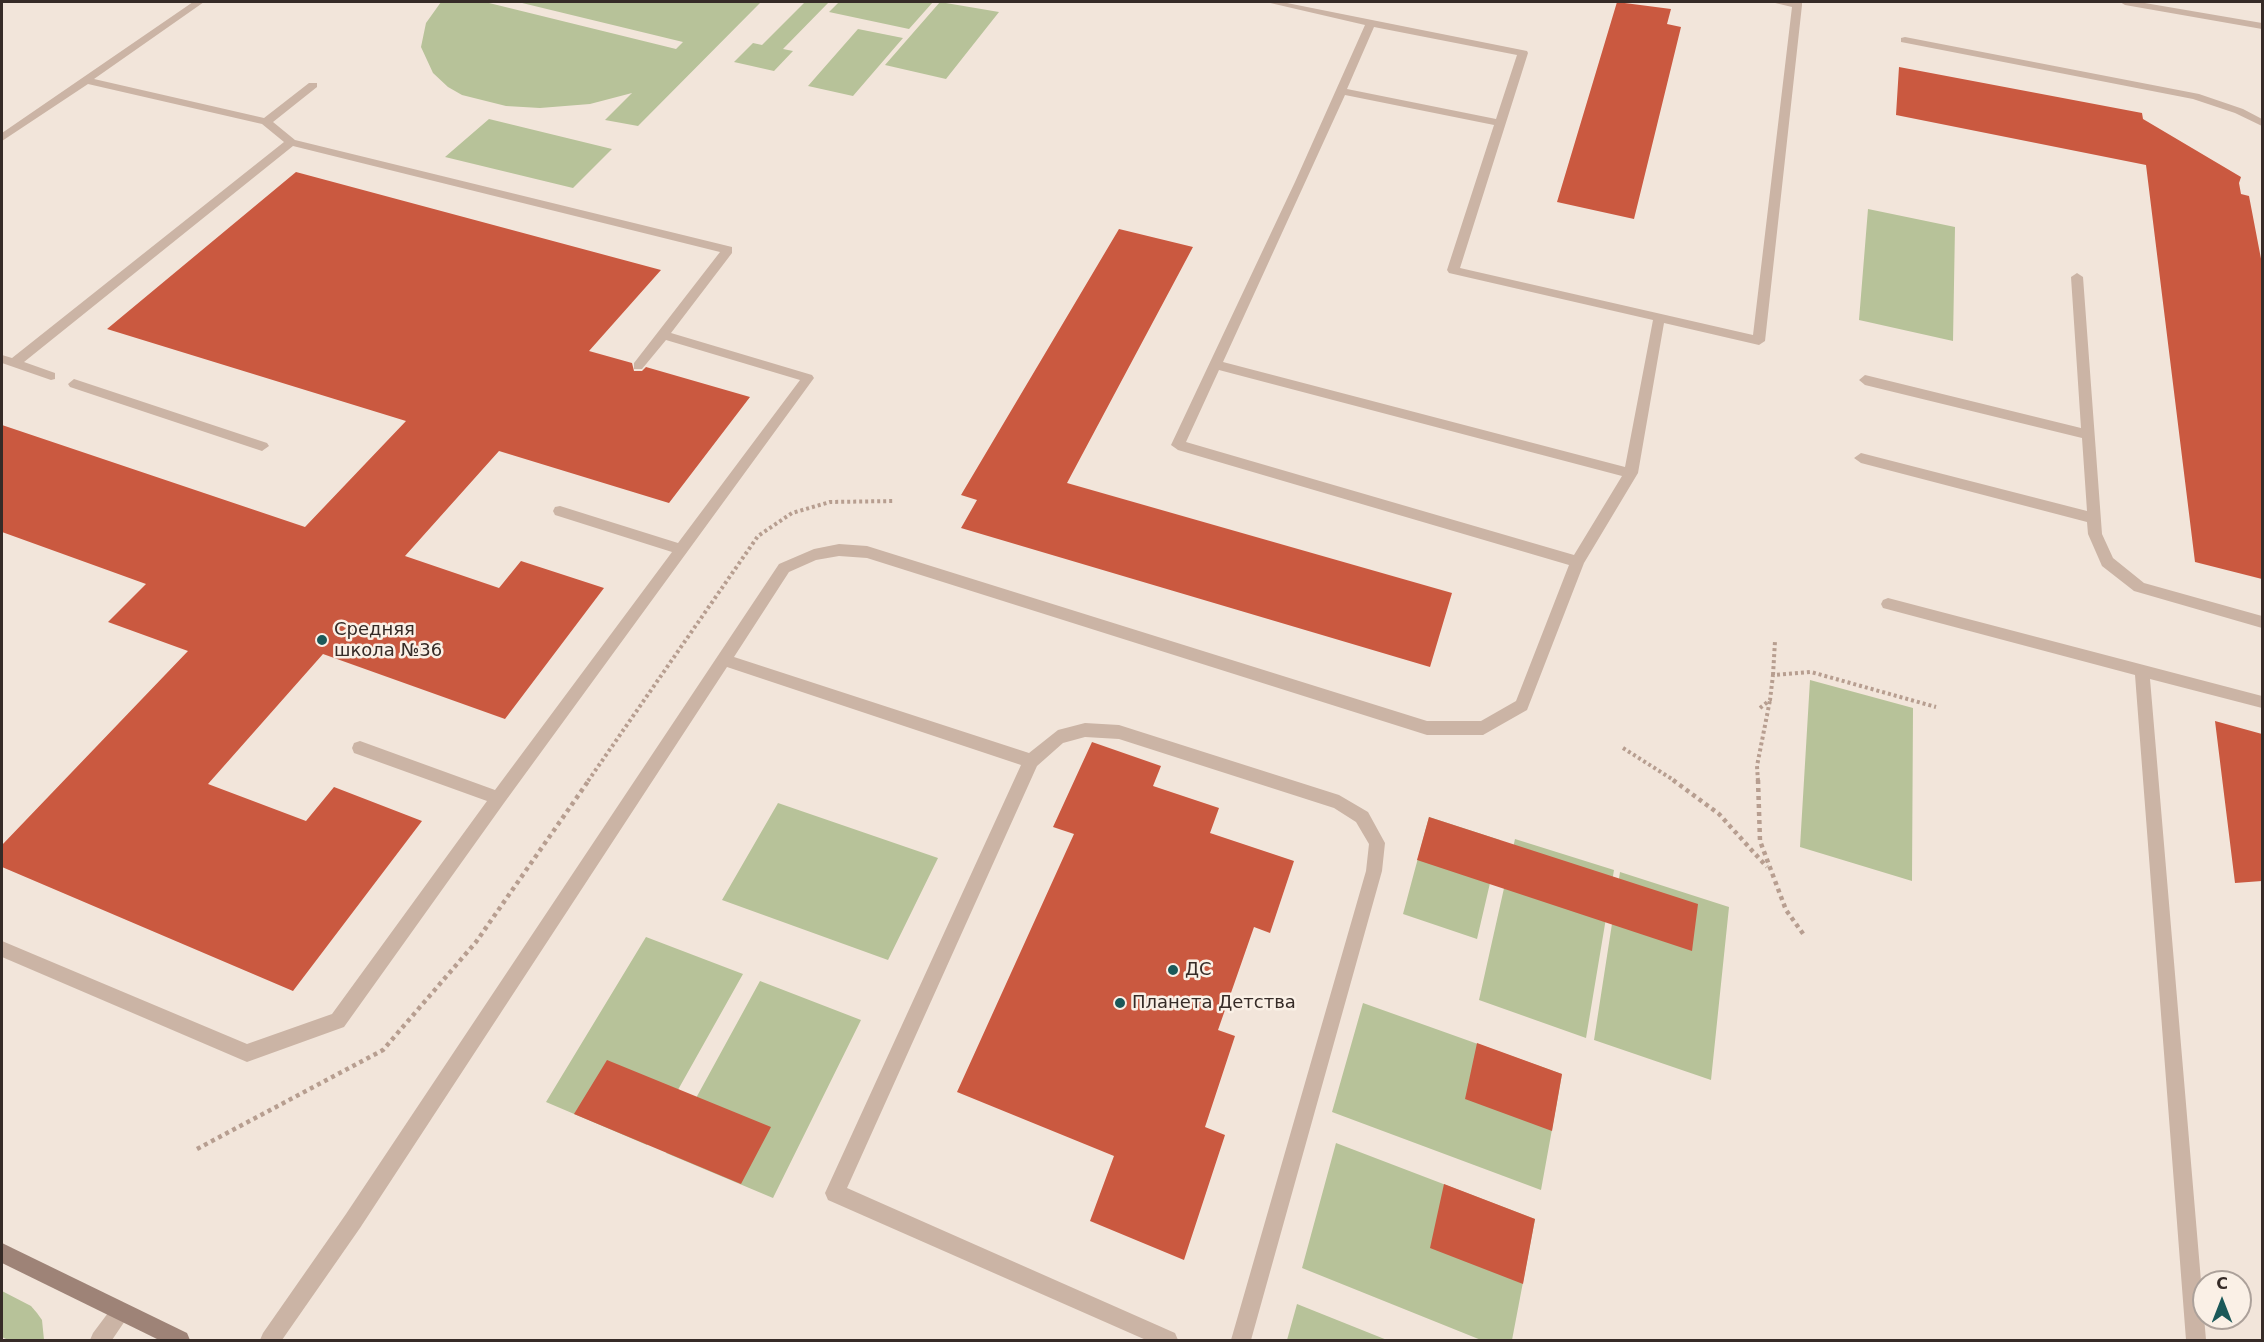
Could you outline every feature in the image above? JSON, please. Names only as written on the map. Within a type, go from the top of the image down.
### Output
[{"type":"street","points":[[2,138],[199,2]]},
{"type":"street","points":[[1271,2],[1523,53],[1453,270],[1759,341],[1797,3],[1776,2]]},
{"type":"street","points":[[2125,2],[2262,26]]},
{"type":"street","points":[[1371,23],[1178,445],[1577,562]]},
{"type":"street","points":[[1905,40],[2194,96],[2239,111],[2262,123]]},
{"type":"street","points":[[86,80],[266,122],[291,142],[728,250],[638,366]]},
{"type":"street","points":[[266,122],[313,85]]},
{"type":"street","points":[[1341,91],[1500,123]]},
{"type":"street","points":[[8,361],[291,142]]},
{"type":"street","points":[[2077,277],[2093,518],[2095,534],[2107,562],[2139,587],[2262,622]]},
{"type":"street","points":[[270,1341],[725,660],[784,568],[814,555],[839,550],[867,552],[1427,728],[1483,728],[1522,705],[1577,562],[1631,473],[1659,319]]},
{"type":"street","points":[[2,949],[247,1053],[338,1021],[498,798],[808,378],[663,335]]},
{"type":"street","points":[[8,361],[51,376]]},
{"type":"street","points":[[1216,365],[1631,473]]},
{"type":"street","points":[[1865,380],[2088,435]]},
{"type":"street","points":[[74,384],[262,446]]},
{"type":"street","points":[[1861,458],[2093,518]]},
{"type":"street","points":[[560,511],[682,550]]},
{"type":"street","points":[[1888,604],[2262,702]]},
{"type":"street","points":[[725,660],[1031,761]]},
{"type":"street","points":[[2142,671],[2196,1341]]},
{"type":"street","points":[[1168,1341],[835,1193],[1031,761],[1058,737],[1085,730],[1119,732],[1340,802],[1362,817],[1377,843],[1374,871],[1241,1341]]},
{"type":"street","points":[[360,748],[498,798]]},
{"type":"street","points":[[2,1253],[180,1341]]},
{"type":"street","points":[[100,1341],[121,1311]]},
{"type":"path","points":[[197,1149],[383,1050],[433,995],[476,942],[758,536],[792,513],[830,502],[895,501]]},
{"type":"path","points":[[1775,641],[1770,699],[1757,766],[1761,841],[1769,870],[1786,910],[1804,935]]},
{"type":"path","points":[[1773,675],[1811,672],[1936,707]]},
{"type":"path","points":[[1760,708],[1770,699]]},
{"type":"path","points":[[1623,748],[1689,790],[1719,814],[1769,870]]},
{"type":"green space","points":[[441,2],[485,2],[676,49],[683,42],[518,2],[761,2],[638,126],[605,120],[632,93],[590,104],[540,108],[506,106],[462,95],[448,87],[433,73],[421,47],[426,23]]},
{"type":"green space","points":[[805,2],[829,2],[783,49],[793,51],[774,71],[734,62],[753,43],[762,45]]},
{"type":"green space","points":[[839,2],[933,2],[909,29],[829,12]]},
{"type":"green space","points":[[940,2],[999,12],[946,79],[885,65]]},
{"type":"green space","points":[[858,29],[903,38],[853,96],[808,86]]},
{"type":"green space","points":[[489,119],[612,149],[573,188],[445,157]]},
{"type":"green space","points":[[1868,209],[1955,227],[1953,341],[1859,320]]},
{"type":"green space","points":[[1810,680],[1913,708],[1912,881],[1800,847]]},
{"type":"green space","points":[[778,803],[938,858],[888,960],[722,900]]},
{"type":"green space","points":[[1429,817],[1500,840],[1477,939],[1403,914]]},
{"type":"green space","points":[[1515,839],[1614,870],[1586,1038],[1479,1000]]},
{"type":"green space","points":[[1620,872],[1729,907],[1711,1080],[1594,1040]]},
{"type":"green space","points":[[646,937],[743,974],[647,1145],[546,1102]]},
{"type":"green space","points":[[760,981],[861,1020],[773,1198],[666,1153]]},
{"type":"green space","points":[[1363,1003],[1562,1074],[1541,1190],[1332,1112]]},
{"type":"green space","points":[[1336,1143],[1535,1219],[1512,1340],[1481,1340],[1302,1268]]},
{"type":"green space","points":[[2,1291],[31,1306],[42,1320],[44,1340],[8,1340],[2,1337]]},
{"type":"green space","points":[[1297,1304],[1387,1340],[1287,1340]]},
{"type":"building","points":[[1617,2],[1671,9],[1667,24],[1681,27],[1634,219],[1557,202]]},
{"type":"building","points":[[1899,67],[2142,113],[2143,119],[2241,177],[2239,183],[2241,194],[2249,196],[2262,264],[2262,579],[2195,562],[2146,165],[1896,115]]},
{"type":"building","points":[[296,172],[661,270],[589,351],[632,363],[634,371],[642,371],[646,367],[750,397],[669,503],[499,451],[405,556],[499,588],[521,561],[604,588],[505,719],[323,654],[208,784],[306,821],[334,787],[422,821],[293,991],[2,867],[2,845],[188,651],[108,622],[146,584],[2,532],[2,425],[305,527],[406,421],[107,329]]},
{"type":"building","points":[[1119,229],[1193,247],[1067,483],[1452,593],[1430,667],[961,528],[977,500],[961,495]]},
{"type":"building","points":[[2215,721],[2262,734],[2262,881],[2235,883]]},
{"type":"building","name":"Планета Детства","points":[[1092,742],[1161,766],[1153,786],[1219,808],[1210,833],[1294,861],[1270,933],[1254,927],[1218,1030],[1235,1036],[1205,1127],[1225,1135],[1184,1260],[1090,1221],[1114,1156],[957,1092],[1074,834],[1053,827]]},
{"type":"building","points":[[1429,817],[1698,904],[1692,951],[1417,860]]},
{"type":"building","points":[[1477,1043],[1562,1074],[1552,1131],[1465,1099]]},
{"type":"building","points":[[607,1060],[771,1127],[741,1184],[574,1114]]},
{"type":"building","points":[[1444,1184],[1535,1219],[1523,1284],[1430,1248]]},
{"type":"place","name":"Средняя школа №36","points":[[322,640]]},
{"type":"place","name":"ДС","points":[[1173,970]]},
{"type":"place","name":"Планета Детства","points":[[1120,1003]]}]
